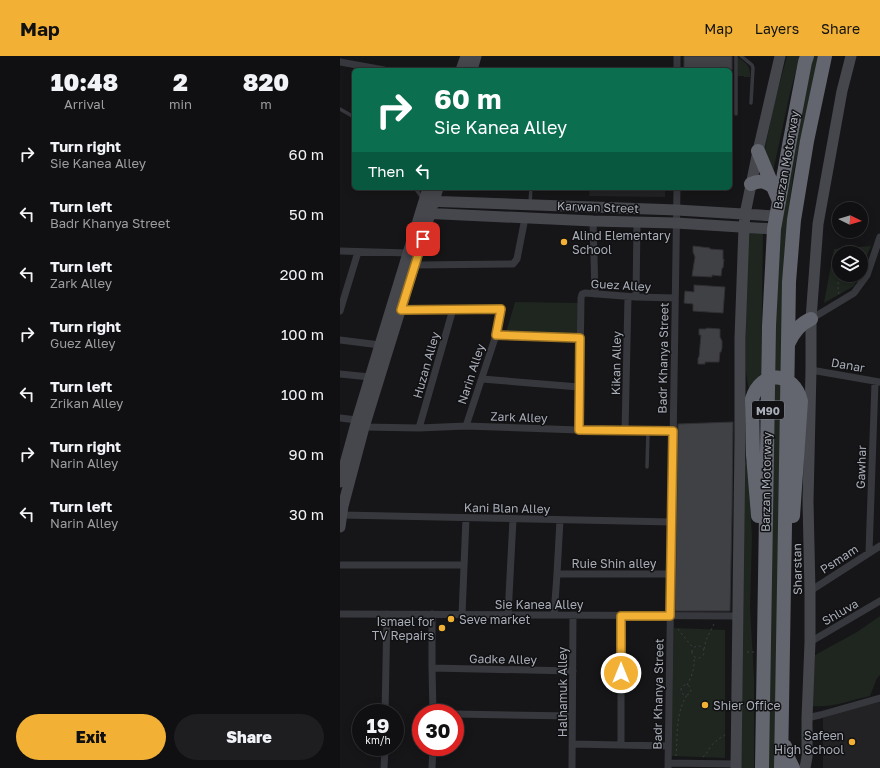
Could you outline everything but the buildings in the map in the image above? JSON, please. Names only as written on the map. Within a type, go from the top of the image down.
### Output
[{"type":"highway","name":"Barzan Motorway","points":[[762,768],[769,326],[775,222],[807,56]]},
{"type":"highway","name":"Barzan Motorway","points":[[781,768],[789,282],[794,220],[807,141],[825,56]]},
{"type":"highway","points":[[758,151],[779,201]]},
{"type":"highway","points":[[751,184],[759,181],[768,183],[772,186]]},
{"type":"highway","points":[[788,308],[811,319]]},
{"type":"highway","points":[[788,344],[800,325],[811,319]]},
{"type":"highway","points":[[764,623],[753,455],[752,399],[754,391],[760,384],[774,378],[790,382],[796,388],[799,394],[801,408],[784,622]]},
{"type":"highway","points":[[782,736],[787,755],[793,768]]},
{"type":"main road","points":[[462,68],[466,56]]},
{"type":"main road","points":[[473,68],[476,56]]},
{"type":"main road","points":[[736,766],[740,338],[744,227],[751,184],[780,56]]},
{"type":"main road","name":"Sharstan","points":[[804,768],[807,757],[810,642],[808,501],[811,319],[818,224],[842,91],[852,56]]},
{"type":"main road","points":[[341,475],[361,424],[401,310],[415,264],[429,201],[428,190]]},
{"type":"main road","points":[[429,201],[437,190]]},
{"type":"main road","name":"Karwan Street","points":[[429,201],[677,210],[745,214],[775,222]]},
{"type":"main road","points":[[340,528],[343,506],[370,377],[408,253],[426,214]]},
{"type":"main road","name":"Karwan Street","points":[[426,214],[676,223],[744,227],[775,222]]},
{"type":"street","points":[[677,56],[677,68]]},
{"type":"street","points":[[340,62],[373,68]]},
{"type":"street","name":"Badr Khanya Street","points":[[668,765],[677,190]]},
{"type":"street","points":[[415,264],[513,264],[517,259],[525,218]]},
{"type":"street","points":[[592,221],[595,294]]},
{"type":"street","points":[[636,297],[637,222]]},
{"type":"street","points":[[811,319],[854,293],[868,275],[880,237]]},
{"type":"street","points":[[340,251],[408,253]]},
{"type":"street","points":[[340,311],[341,303],[358,252]]},
{"type":"street","name":"Guez Alley","points":[[579,430],[580,298],[582,294],[675,298]]},
{"type":"street","name":"Kikan Alley","points":[[626,431],[628,297]]},
{"type":"street","name":"Huzan Alley","points":[[419,428],[453,309]]},
{"type":"street","name":"Narin Alley","points":[[401,310],[501,309],[496,335],[466,426]]},
{"type":"street","points":[[496,335],[580,338]]},
{"type":"street","points":[[340,340],[380,345]]},
{"type":"street","name":"Danar","points":[[811,370],[877,382]]},
{"type":"street","points":[[340,374],[370,377]]},
{"type":"street","points":[[482,379],[579,387]]},
{"type":"street","name":"Gawhar","points":[[869,552],[877,382]]},
{"type":"street","name":"Zark Alley","points":[[340,418],[361,424],[419,428],[466,426],[579,430],[673,431]]},
{"type":"street","name":"Kani Blan Alley","points":[[342,515],[672,522]]},
{"type":"street","points":[[462,614],[466,518]]},
{"type":"street","points":[[508,615],[513,519]]},
{"type":"street","points":[[554,615],[560,520]]},
{"type":"street","name":"Psmam","points":[[810,590],[880,546]]},
{"type":"street","points":[[340,565],[464,565]]},
{"type":"street","name":"Ruie Shin alley","points":[[557,574],[671,574]]},
{"type":"street","name":"Shluva","points":[[810,642],[880,601]]},
{"type":"street","name":"Sie Kanea Alley","points":[[340,614],[738,616]]},
{"type":"street","points":[[385,704],[387,614]]},
{"type":"street","points":[[432,614],[433,704]]},
{"type":"street","name":"Halhamuk Alley","points":[[572,768],[573,615]]},
{"type":"street","points":[[621,616],[621,744]]},
{"type":"street","name":"Gadke Alley","points":[[432,668],[573,670]]},
{"type":"street","points":[[807,718],[880,698]]},
{"type":"street","points":[[464,714],[572,716]]},
{"type":"street","points":[[573,744],[668,746]]},
{"type":"street","points":[[384,768],[385,756]]},
{"type":"street","points":[[432,768],[433,756]]},
{"type":"street","points":[[668,765],[736,766]]},
{"type":"lane","points":[[736,56],[736,114]]},
{"type":"lane","points":[[741,56],[752,65],[753,68],[751,103]]},
{"type":"lane","points":[[340,109],[352,116]]},
{"type":"lane","points":[[417,190],[429,201]]},
{"type":"lane","points":[[530,205],[531,190]]},
{"type":"lane","points":[[648,431],[648,467]]},
{"type":"path","points":[[839,282],[838,290],[841,301]]},
{"type":"path","points":[[694,655],[698,658],[704,653],[706,640],[718,616]]},
{"type":"path","points":[[677,628],[693,649],[694,655],[694,670],[692,676],[687,685],[682,686],[681,691],[682,694],[687,695]]},
{"type":"path","points":[[693,649],[698,646],[702,646],[704,649]]},
{"type":"path","points":[[676,756],[678,720],[681,706],[691,690],[687,685]]},
{"type":"path","points":[[703,757],[708,753],[712,745],[717,740],[725,735]]},
{"type":"shaded area","points":[[787,56],[800,56],[790,93],[771,181],[764,154],[773,107]]},
{"type":"shaded area","points":[[813,56],[821,56],[805,118],[793,176],[787,224],[775,768],[767,768],[770,426],[781,215]]},
{"type":"shaded area","points":[[738,57],[749,67],[750,77],[737,76]]},
{"type":"shaded area","points":[[590,190],[665,190],[665,197],[589,196]]},
{"type":"shaded area","points":[[746,231],[761,232],[763,234],[761,379],[749,391],[746,372]]},
{"type":"shaded area","points":[[868,246],[871,246],[868,253]]},
{"type":"shaded area","points":[[832,260],[832,282],[856,282],[854,286],[824,303]]},
{"type":"shaded area","points":[[515,302],[579,303],[578,335],[506,333]]},
{"type":"shaded area","points":[[742,461],[747,462],[752,535],[750,608],[754,678],[754,768],[739,768]]},
{"type":"shaded area","points":[[880,616],[880,675],[877,678],[870,696],[834,705],[812,706],[815,655],[857,632]]},
{"type":"shaded area","points":[[674,628],[725,630],[725,758],[671,756]]},
{"type":"shaded area","name":"Safeen High School","points":[[880,702],[880,768],[823,768],[823,716]]},
{"type":"place","name":"Alind Elementary School","points":[[564,242]]},
{"type":"place","name":"Seve market","points":[[451,619]]},
{"type":"place","name":"Ismael for TV Repairs","points":[[442,628]]},
{"type":"place","name":"Shier Office","points":[[705,705]]},
{"type":"place","name":"Safeen High School","points":[[852,742]]},
{"type":"route","points":[[423,239],[401,310],[501,309],[496,335],[580,338],[579,430],[673,431],[670,616],[621,616],[621,673]]}]
